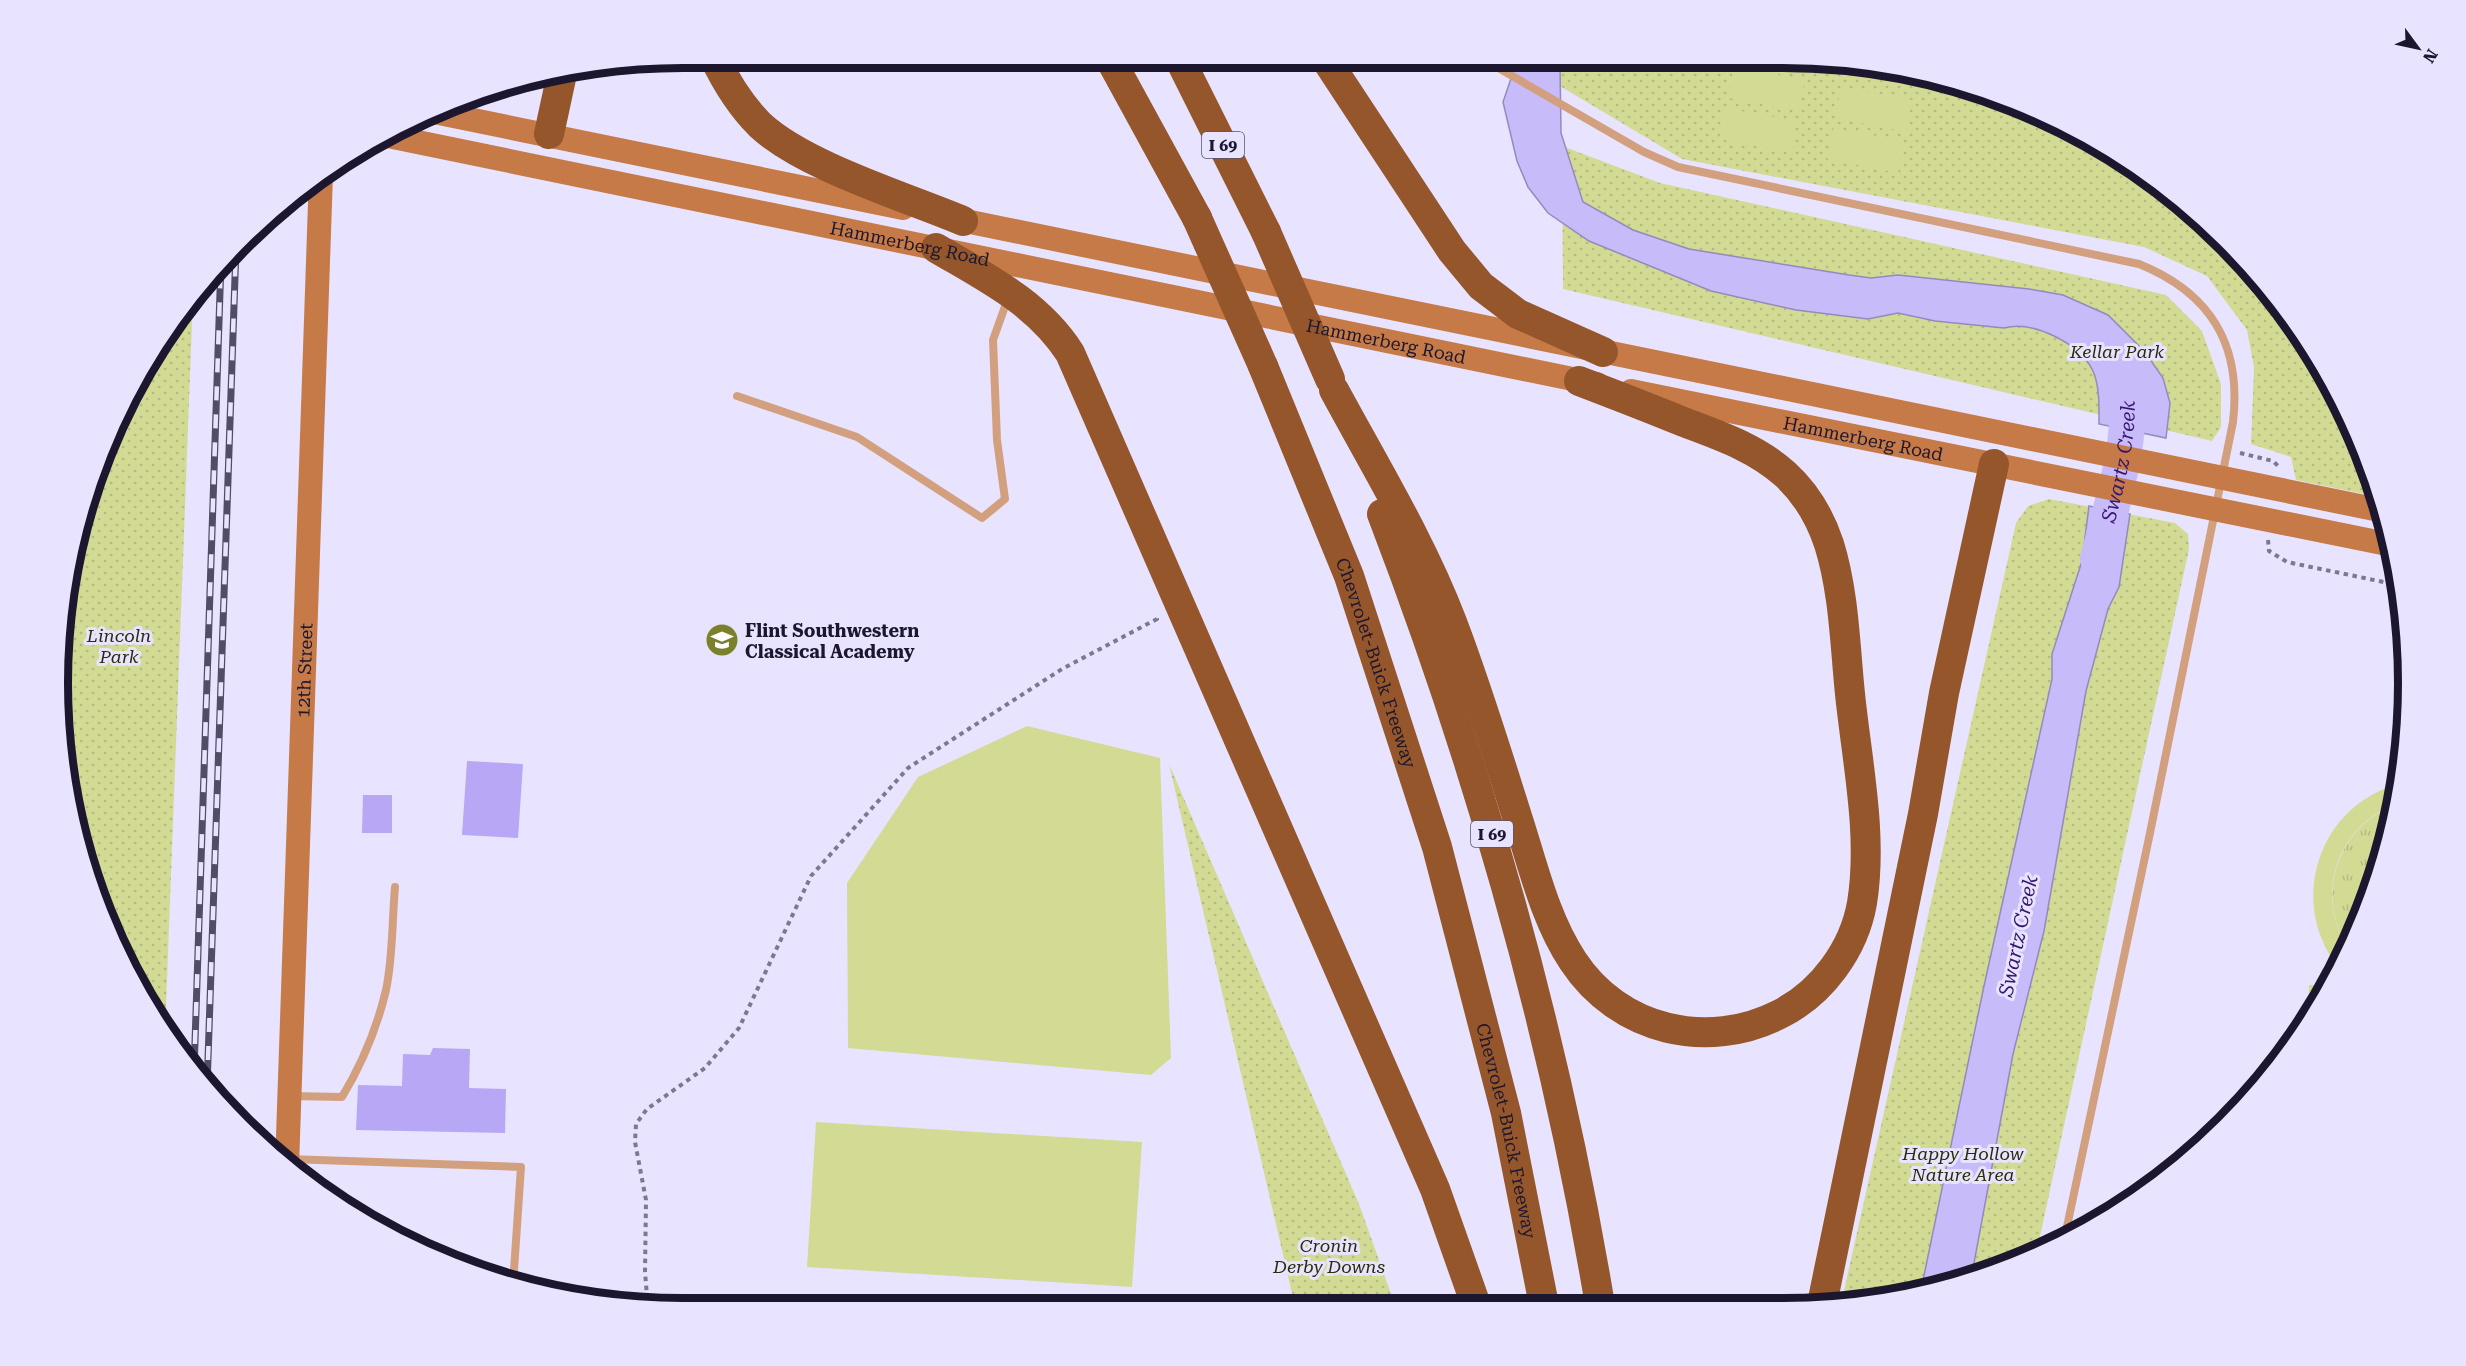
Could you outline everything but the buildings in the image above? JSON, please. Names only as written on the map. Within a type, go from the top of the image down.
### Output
[{"type":"highway","points":[[720,67],[746,110],[778,139],[829,166],[963,221]]},
{"type":"highway","name":"Chevrolet-Buick Freeway","points":[[1114,67],[1197,218],[1263,366],[1349,576],[1437,847],[1506,1113],[1543,1298]]},
{"type":"highway","name":"I 69","points":[[1184,67],[1266,232],[1332,384],[1424,626],[1480,791],[1529,970],[1574,1155],[1599,1298]]},
{"type":"highway","points":[[1331,67],[1452,251],[1481,286],[1518,314],[1603,352]]},
{"type":"highway","points":[[549,134],[560,80]]},
{"type":"highway","points":[[936,248],[1010,292],[1036,312],[1058,334],[1081,375],[1435,1188],[1474,1298]]},
{"type":"highway","points":[[1332,384],[1437,584],[1483,710],[1543,898],[1572,959],[1586,979],[1602,994],[1621,1010],[1642,1021],[1691,1033],[1742,1029],[1766,1022],[1788,1010],[1826,978],[1840,960],[1860,913],[1865,884],[1864,827],[1839,595],[1831,551],[1815,510],[1802,491],[1772,464],[1732,440],[1579,381]]},
{"type":"highway","points":[[1823,1297],[1923,814],[1944,693],[1994,464]]},
{"type":"street","name":"Hammerberg Road","points":[[446,114],[2373,509]]},
{"type":"street","points":[[549,134],[555,156],[575,174]]},
{"type":"street","name":"Hammerberg Road","points":[[398,138],[1579,381],[2382,543]]},
{"type":"street","name":"12th Street","points":[[288,1155],[321,186]]},
{"type":"street","points":[[1970,426],[1987,443],[1994,464]]},
{"type":"lane","points":[[1496,67],[1644,152],[1678,167],[2116,258],[2158,272],[2195,297],[2215,323],[2229,351],[2235,375],[2236,397],[2227,450],[2150,833],[2066,1229]]},
{"type":"lane","points":[[737,396],[857,437],[982,518],[1005,499],[998,440],[993,340],[1010,292]]},
{"type":"lane","points":[[290,1096],[342,1097],[370,1044],[386,988],[395,887]]},
{"type":"lane","points":[[297,1162],[521,1167],[514,1275]]},
{"type":"path","points":[[2227,450],[2273,461],[2281,470],[2281,477]]},
{"type":"path","points":[[2269,533],[2269,551],[2282,560],[2390,583]]},
{"type":"path","points":[[647,1297],[645,1272],[646,1200],[635,1142],[636,1124],[647,1109],[705,1068],[739,1028],[812,876],[908,768],[1062,669],[1157,619],[1152,608]]},
{"type":"green space","points":[[1528,67],[1783,67],[1863,73],[1942,88],[2019,114],[2055,131],[2125,171],[2158,195],[2189,220],[2246,277],[2295,341],[2316,375],[2352,447],[2369,495],[2296,480],[2291,457],[2251,444],[2254,367],[2247,330],[2207,276],[2144,247],[1682,159]]},
{"type":"green space","points":[[1734,67],[1805,80],[1799,111],[1728,98]]},
{"type":"green space","points":[[1845,71],[1863,73],[1903,79],[1917,82],[1916,87],[1844,73]]},
{"type":"green space","points":[[1841,87],[1912,100],[1906,132],[1835,118]]},
{"type":"green space","points":[[1725,108],[1797,121],[1791,153],[1719,139]]},
{"type":"green space","points":[[1833,128],[1904,141],[1898,173],[1827,159]]},
{"type":"green space","name":"Kellar Park","points":[[1562,146],[1660,183],[2166,295],[2202,331],[2221,384],[2221,427],[2212,441],[1563,289]]},
{"type":"green space","name":"Lincoln Park","points":[[192,312],[166,1016],[150,991],[114,919],[88,842],[79,803],[69,723],[69,643],[79,563],[88,524],[114,447],[150,375]]},
{"type":"green space","name":"Happy Hollow Nature Area","points":[[2049,499],[2175,523],[2188,534],[2189,549],[2039,1243],[1981,1266],[1942,1278],[1903,1287],[1843,1295],[2016,523],[2028,506]]},
{"type":"green space","points":[[1027,726],[1160,758],[1171,1058],[1151,1075],[848,1048],[847,883],[918,777]]},
{"type":"green space","name":"Cronin Derby Downs","points":[[1169,764],[1359,1204],[1393,1298],[1293,1298]]},
{"type":"green space","points":[[2389,788],[2386,809],[2374,815],[2358,829],[2345,846],[2337,865],[2333,885],[2333,906],[2343,938],[2333,959],[2323,941],[2315,914],[2314,886],[2319,859],[2331,834],[2349,812],[2371,795]]},
{"type":"green space","points":[[2385,810],[2366,881],[2343,938],[2333,906],[2333,885],[2337,865],[2358,829]]},
{"type":"green space","points":[[2309,985],[2319,985],[2316,991],[2308,1003]]},
{"type":"green space","points":[[816,1122],[1142,1142],[1132,1287],[807,1267]]},
{"type":"water","points":[[1515,67],[1560,67],[1561,133],[1583,202],[1633,230],[1689,249],[1849,275],[1871,278],[1898,275],[2029,289],[2063,295],[2108,315],[2145,352],[2163,378],[2170,403],[2166,438],[2099,424],[2098,389],[2092,369],[2085,359],[2066,342],[2041,331],[2028,327],[2004,328],[1935,321],[1898,313],[1868,319],[1796,310],[1711,291],[1589,241],[1548,213],[1528,187],[1517,161],[1503,102]]},
{"type":"water","points":[[2089,506],[2130,514],[2119,587],[2108,609],[2086,691],[2044,931],[2013,1054],[1973,1268],[1923,1282],[1984,986],[2052,679],[2052,654],[2082,561]]},
{"type":"waterway","name":"Swartz Creek","points":[[2098,559],[2124,448],[2128,403],[2126,381]]},
{"type":"railway","points":[[208,1074],[236,261]]},
{"type":"railway","points":[[194,1057],[221,276]]},
{"type":"place","name":"Flint Southwestern Classical Academy","points":[[722,640]]}]
